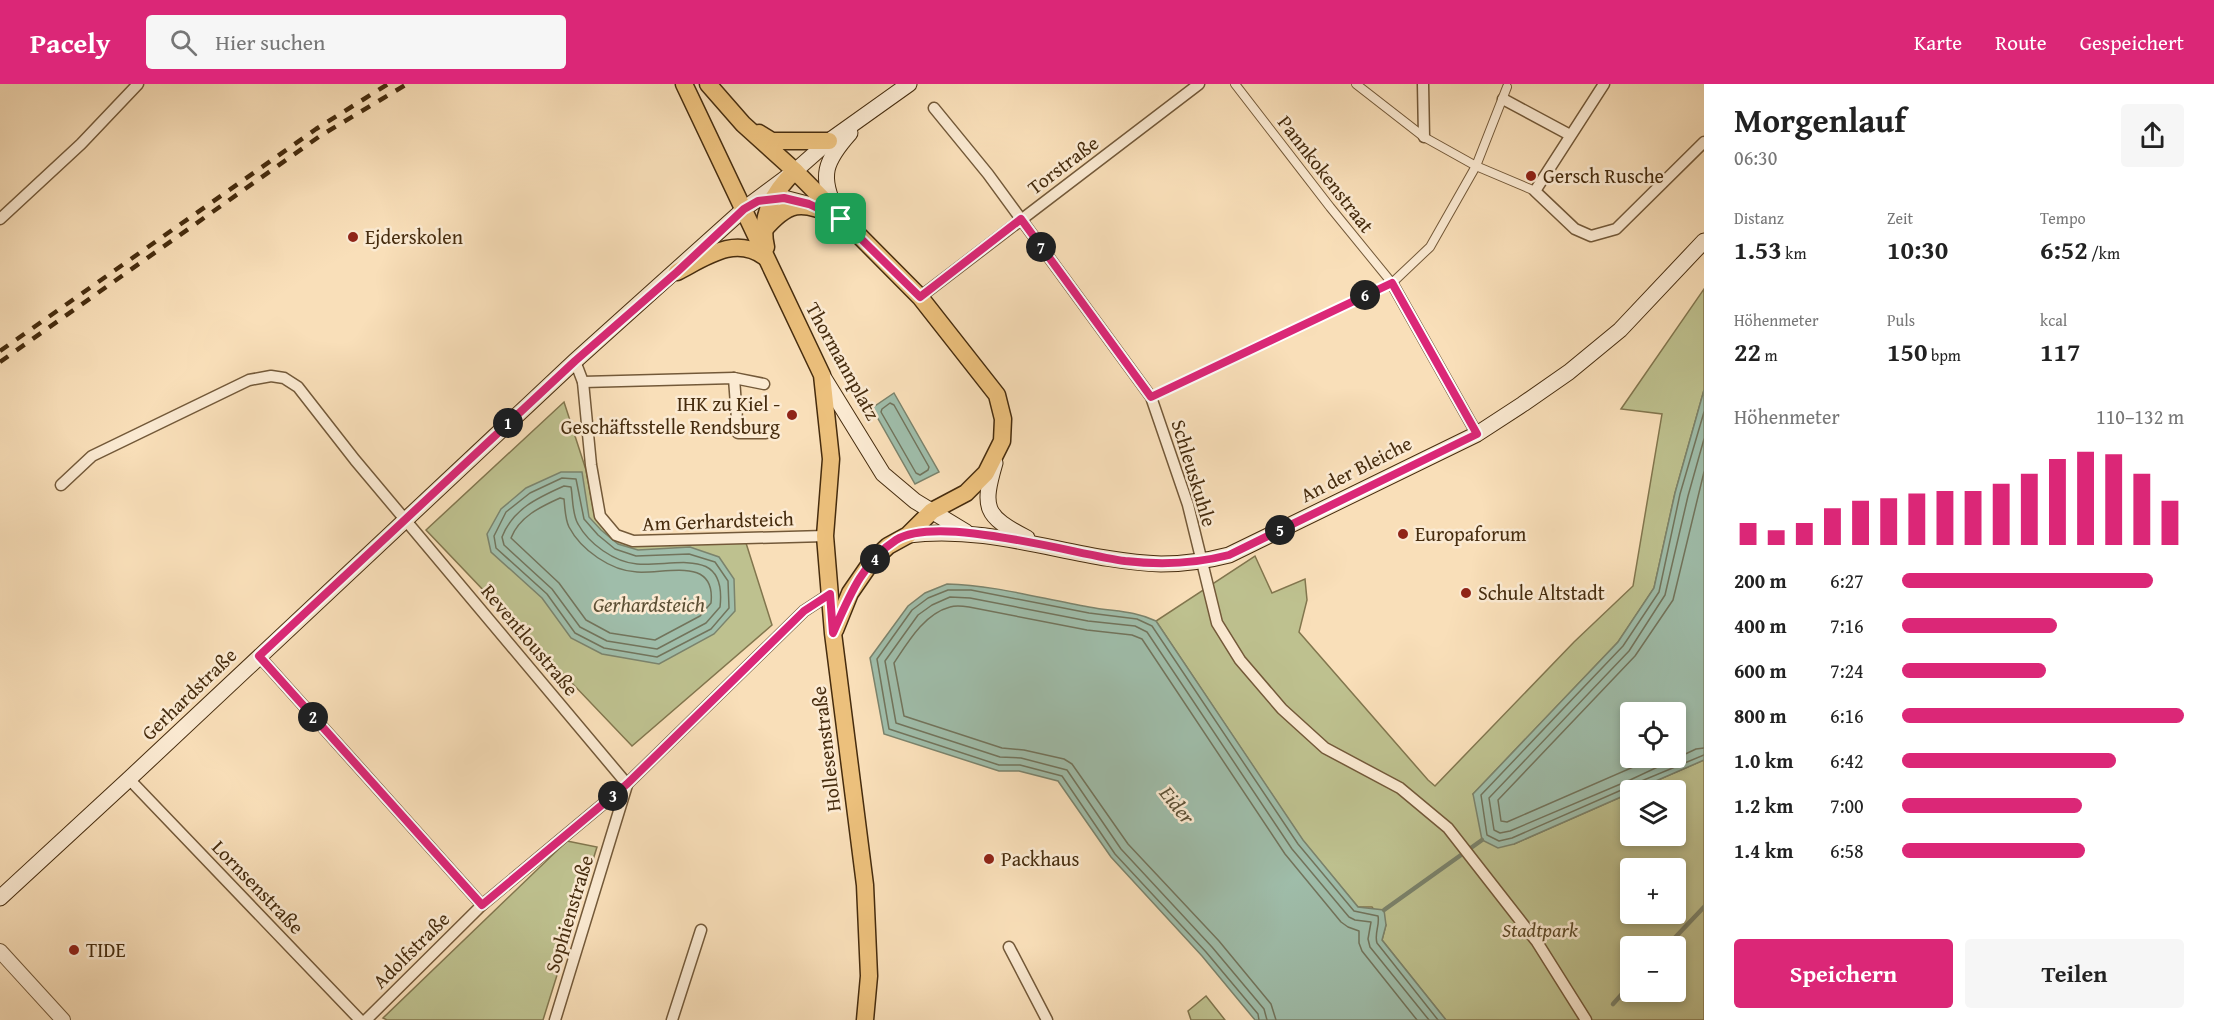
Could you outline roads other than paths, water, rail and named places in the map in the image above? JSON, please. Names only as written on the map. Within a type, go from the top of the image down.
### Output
[{"type":"main road","name":"Thormannplatz","points":[[684,84],[747,207],[766,260],[822,375],[883,474],[895,486],[932,511]]},
{"type":"main road","points":[[708,84],[743,124],[795,171],[920,297],[997,395],[1003,419],[1002,441],[989,485],[988,503],[992,515],[999,523],[1037,543]]},
{"type":"main road","points":[[766,260],[764,230],[766,214],[772,198],[783,183],[829,141],[909,84]]},
{"type":"main road","points":[[841,219],[828,194],[827,168],[838,146],[863,117]]},
{"type":"main road","points":[[743,124],[772,141],[829,141]]},
{"type":"main road","points":[[575,361],[747,207],[795,171]]},
{"type":"main road","points":[[747,207],[772,198],[784,198],[798,200],[841,219]]},
{"type":"main road","points":[[764,230],[782,210],[797,206],[820,209]]},
{"type":"main road","name":"An der Bleiche","points":[[932,511],[968,533],[1037,543],[1124,561],[1162,564],[1201,562],[1229,555],[1477,434],[1554,383],[1603,344],[1638,313],[1704,241]]},
{"type":"main road","points":[[677,272],[723,249],[733,247],[751,249],[766,260]]},
{"type":"main road","name":"Gerhardstraße","points":[[0,898],[575,361]]},
{"type":"main road","name":"Hollesenstraße","points":[[822,375],[831,459],[825,536],[833,633],[865,885],[869,976],[865,1020]]},
{"type":"main road","points":[[833,633],[850,593],[872,561],[888,546],[908,535],[932,511],[966,493],[986,473],[1002,441]]},
{"type":"main road","points":[[908,535],[935,531],[968,533]]},
{"type":"street","points":[[0,219],[81,144],[138,84]]},
{"type":"street","name":"Torstraße","points":[[920,297],[1199,84]]},
{"type":"street","name":"Pannkokenstraat","points":[[1235,84],[1392,283]]},
{"type":"street","points":[[1356,84],[1424,137],[1476,166],[1535,191],[1575,229],[1591,236],[1616,229],[1704,142]]},
{"type":"street","points":[[1423,84],[1424,137]]},
{"type":"street","points":[[1535,191],[1604,84]]},
{"type":"street","points":[[1151,397],[1392,283],[1430,247],[1476,166],[1507,87]]},
{"type":"street","points":[[1503,99],[1570,135]]},
{"type":"street","name":"Schleuskuhle","points":[[934,108],[988,174],[1151,397],[1188,505],[1217,623],[1240,660],[1282,709],[1325,748],[1400,788],[1448,828],[1537,942],[1586,1020]]},
{"type":"street","points":[[1392,283],[1477,434]]},
{"type":"street","name":"Am Gerhardsteich","points":[[575,361],[583,382],[591,465],[600,516],[616,535],[633,542],[825,536]]},
{"type":"street","name":"Reventloustraße","points":[[61,485],[92,456],[249,380],[271,376],[284,378],[298,387],[405,519],[627,784]]},
{"type":"street","points":[[583,382],[734,378],[764,384]]},
{"type":"street","points":[[734,378],[738,433],[766,433]]},
{"type":"street","name":"Adolfstraße","points":[[366,1020],[482,905],[627,784],[804,611],[830,594]]},
{"type":"street","points":[[259,656],[482,905]]},
{"type":"street","name":"Lornsenstraße","points":[[129,779],[360,1020]]},
{"type":"street","name":"Sophienstraße","points":[[555,1020],[627,784]]},
{"type":"street","points":[[672,1020],[701,930]]},
{"type":"street","points":[[1009,947],[1047,1020]]},
{"type":"street","points":[[0,951],[63,1020]]},
{"type":"water","points":[[1704,390],[1704,760],[1686,768],[1686,702],[1620,702],[1620,768],[1686,768],[1658,780],[1620,780],[1620,797],[1514,844],[1498,848],[1482,840],[1473,794],[1618,642],[1654,588],[1675,493]]},
{"type":"water","points":[[894,393],[939,472],[915,484],[872,408]]},
{"type":"water","name":"Gerhardsteich","points":[[561,472],[582,472],[589,517],[618,544],[638,550],[690,547],[719,557],[734,579],[735,611],[714,634],[659,664],[602,654],[571,638],[542,598],[491,552],[487,534],[501,509],[526,488]]},
{"type":"water","name":"Eider","points":[[947,584],[1001,590],[1131,613],[1156,621],[1303,840],[1358,907],[1384,910],[1386,925],[1382,940],[1446,1020],[1255,1020],[1202,956],[1111,857],[1058,781],[1019,771],[999,771],[884,734],[870,658],[908,606],[925,593]]},
{"type":"waterway","points":[[1384,910],[1482,840]]},
{"type":"waterway","points":[[1676,936],[1704,907]]},
{"type":"waterway","points":[[1613,1004],[1620,996]]},
{"type":"railway","points":[[0,351],[316,129],[388,84]]},
{"type":"railway","points":[[0,362],[320,136],[407,84]]},
{"type":"place","name":"Gersch Rusche","points":[[1531,176]]},
{"type":"place","name":"Ejderskolen","points":[[353,237]]},
{"type":"place","name":"IHK zu Kiel - Geschäftsstelle Rendsburg","points":[[792,415]]},
{"type":"place","name":"Europaforum","points":[[1403,534]]},
{"type":"place","name":"Schule Altstadt","points":[[1466,593]]},
{"type":"place","name":"Packhaus","points":[[989,859]]},
{"type":"place","name":"TIDE","points":[[74,950]]},
{"type":"park label","name":"Stadtpark","points":[[1540,930]]}]
